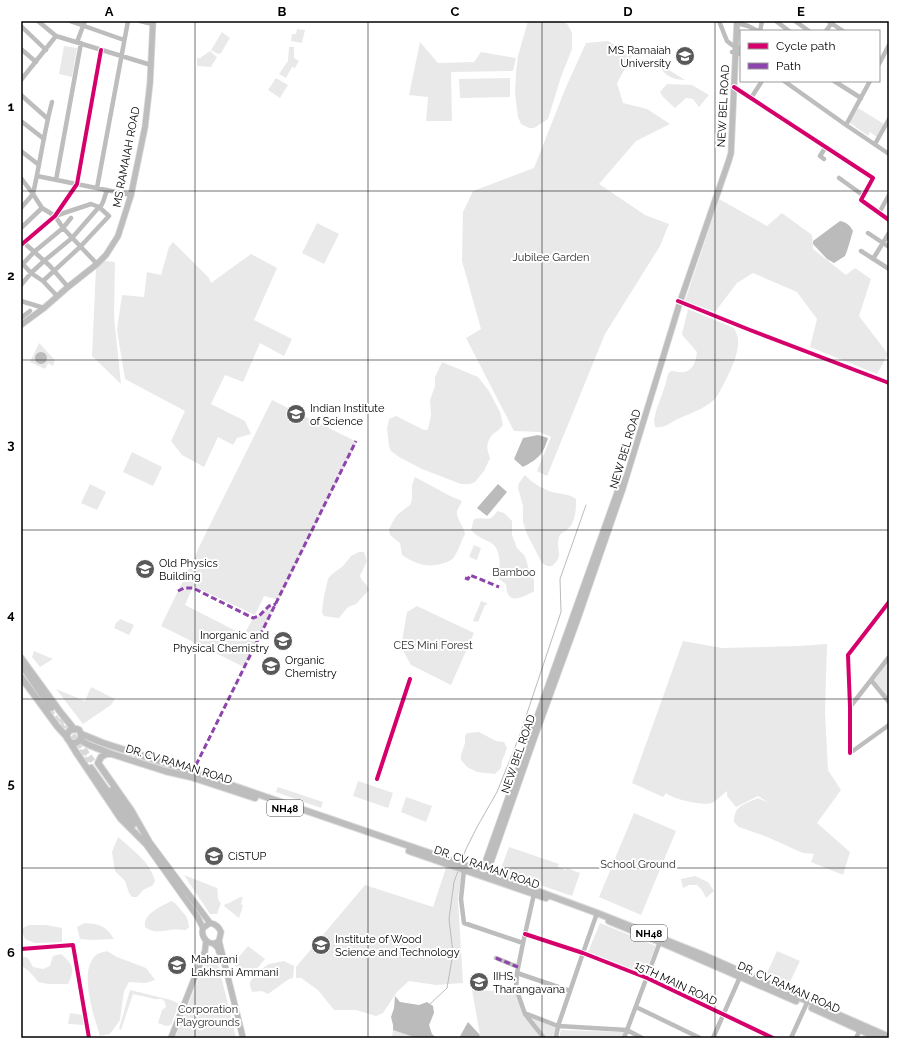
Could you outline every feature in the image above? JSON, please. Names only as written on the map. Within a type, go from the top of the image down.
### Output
[{"type":"highway","name":"NH48","points":[[21,658],[74,729]]},
{"type":"highway","points":[[21,664],[50,709],[21,672]]},
{"type":"highway","points":[[21,677],[68,740],[120,820],[146,842]]},
{"type":"highway","points":[[60,730],[69,723]]},
{"type":"highway","name":"DR. CV RAMAN ROAD","points":[[74,729],[79,730],[81,737],[88,745],[111,751],[165,771],[191,777],[597,912],[717,961],[889,1037]]},
{"type":"highway","points":[[68,740],[68,732],[74,729]]},
{"type":"highway","name":"NH48","points":[[81,737],[185,770]]},
{"type":"highway","points":[[68,740],[76,743],[81,737]]},
{"type":"highway","points":[[146,842],[132,810],[98,763],[101,757],[111,751],[164,767],[185,770]]},
{"type":"highway","points":[[93,766],[124,816],[146,842]]},
{"type":"highway","name":"DR. CV RAMAN ROAD","points":[[185,770],[461,867]]},
{"type":"highway","name":"DR. CV RAMAN ROAD","points":[[484,874],[534,896],[596,916],[660,942],[806,1005],[875,1037]]},
{"type":"main road","name":"NEW BEL ROAD","points":[[484,874],[577,621],[623,488],[679,301],[729,160],[731,153],[736,22]]},
{"type":"main road","name":"MS RAMAIAH ROAD","points":[[21,322],[44,308],[97,264],[106,255],[118,236],[131,195],[145,127],[150,83],[153,23]]},
{"type":"main road","name":"NEW BEL ROAD","points":[[484,874],[619,486],[726,159],[736,50]]},
{"type":"main road","points":[[146,842],[210,923],[214,924],[220,929],[221,932],[217,942],[218,948],[241,1038]]},
{"type":"main road","points":[[146,842],[197,916],[203,928],[202,935],[206,941],[206,951],[171,1038]]},
{"type":"main road","points":[[203,928],[210,923]]},
{"type":"main road","points":[[206,941],[208,943],[217,942]]},
{"type":"street","points":[[26,21],[22,27],[46,50]]},
{"type":"street","points":[[38,21],[56,36],[151,65]]},
{"type":"street","points":[[70,21],[84,23],[124,40]]},
{"type":"street","points":[[97,188],[128,21]]},
{"type":"street","points":[[140,21],[153,23]]},
{"type":"street","points":[[719,21],[726,40],[736,50]]},
{"type":"street","points":[[776,21],[788,30]]},
{"type":"street","points":[[795,21],[808,30]]},
{"type":"street","points":[[736,22],[757,30]]},
{"type":"street","points":[[831,22],[841,30]]},
{"type":"street","points":[[56,180],[79,43],[84,23]]},
{"type":"street","points":[[21,80],[56,36]]},
{"type":"street","points":[[881,58],[889,45]]},
{"type":"street","points":[[21,48],[36,62]]},
{"type":"street","points":[[68,287],[54,270],[22,242],[55,216],[77,184],[101,50]]},
{"type":"street","points":[[751,98],[761,82]]},
{"type":"street","points":[[785,82],[889,154]]},
{"type":"street","points":[[836,82],[861,98]]},
{"type":"street","points":[[846,125],[869,82]]},
{"type":"street","points":[[734,87],[873,178],[862,198]]},
{"type":"street","points":[[21,95],[48,119]]},
{"type":"street","points":[[21,208],[33,194],[52,102]]},
{"type":"street","points":[[875,144],[889,119]]},
{"type":"street","points":[[21,121],[44,139]]},
{"type":"street","points":[[821,157],[825,148]]},
{"type":"street","points":[[21,150],[39,165]]},
{"type":"street","points":[[37,176],[131,195]]},
{"type":"street","points":[[21,178],[42,208],[55,216],[62,228],[97,264]]},
{"type":"street","points":[[839,178],[889,220]]},
{"type":"street","points":[[21,285],[44,261],[72,238],[100,208],[104,202],[107,190]]},
{"type":"street","points":[[879,213],[889,195]]},
{"type":"street","points":[[43,281],[80,247],[109,216],[100,208],[91,204],[55,216]]},
{"type":"street","points":[[21,228],[42,208]]},
{"type":"street","points":[[57,296],[43,281],[31,273],[22,264],[71,218]]},
{"type":"street","points":[[868,233],[889,247]]},
{"type":"street","points":[[873,259],[889,234]]},
{"type":"street","points":[[861,251],[889,269]]},
{"type":"street","points":[[21,301],[44,308]]},
{"type":"street","points":[[679,301],[889,383]]},
{"type":"street","points":[[21,322],[30,311]]},
{"type":"street","points":[[889,602],[848,655],[850,753],[889,725]]},
{"type":"street","points":[[850,707],[889,657]]},
{"type":"street","points":[[871,680],[889,702]]},
{"type":"street","points":[[461,867],[461,899],[464,923],[523,943]]},
{"type":"street","points":[[534,896],[516,973],[516,988],[526,1014],[544,1038]]},
{"type":"street","points":[[556,1038],[558,1026],[596,916]]},
{"type":"street","name":"15TH MAIN ROAD","points":[[525,934],[583,953],[647,978],[773,1038]]},
{"type":"street","points":[[624,1038],[660,942]]},
{"type":"street","points":[[21,949],[73,945],[88,1038]]},
{"type":"street","points":[[496,958],[518,967]]},
{"type":"street","points":[[516,973],[570,991]]},
{"type":"street","points":[[713,1038],[740,976]]},
{"type":"street","points":[[791,1038],[806,1005]]},
{"type":"street","points":[[636,1007],[700,1038]]},
{"type":"street","points":[[526,1014],[558,1026],[627,1030],[642,1038]]},
{"type":"street","points":[[856,1038],[860,1030]]},
{"type":"green space","points":[[528,21],[563,21],[568,25],[572,33],[572,49],[561,77],[548,119],[534,128],[529,128],[521,124],[518,117],[515,94],[518,56]]},
{"type":"green space","points":[[297,29],[305,30],[302,43],[291,41],[292,34],[296,34]]},
{"type":"green space","points":[[222,32],[230,38],[221,53],[218,54],[211,50]]},
{"type":"green space","name":"Jubilee Garden","points":[[608,41],[632,56],[617,83],[623,103],[647,109],[670,124],[636,141],[599,184],[645,215],[669,224],[660,246],[605,334],[547,476],[537,471],[551,437],[540,432],[514,431],[466,338],[481,329],[462,261],[463,212],[473,191],[534,168],[566,87],[586,43]]},
{"type":"green space","points":[[420,42],[438,63],[474,62],[481,52],[516,58],[513,71],[451,72],[452,121],[426,121],[428,97],[409,95]]},
{"type":"green space","points":[[64,46],[77,48],[72,77],[59,74]]},
{"type":"green space","points":[[289,47],[294,47],[294,58],[299,61],[295,68],[292,67],[286,78],[279,74],[288,61]]},
{"type":"green space","points":[[210,51],[217,57],[211,67],[197,66],[197,58],[200,58]]},
{"type":"green space","points":[[658,63],[685,80],[675,79],[668,76]]},
{"type":"green space","points":[[276,78],[288,85],[280,98],[268,90]]},
{"type":"green space","points":[[510,78],[510,97],[460,98],[459,79]]},
{"type":"green space","points":[[667,84],[692,85],[709,95],[699,107],[693,99],[686,98],[675,108],[663,97],[660,92]]},
{"type":"green space","points":[[858,108],[884,124],[877,137],[870,132],[868,136],[849,122]]},
{"type":"green space","points":[[719,199],[767,226],[782,213],[812,235],[813,249],[846,275],[855,268],[871,279],[859,316],[888,354],[877,374],[810,347],[817,319],[797,292],[753,273],[737,283],[715,312],[685,301]]},
{"type":"green space","points":[[317,223],[339,234],[324,264],[302,253]]},
{"type":"green space","points":[[173,242],[209,278],[211,283],[251,254],[277,268],[254,320],[292,339],[284,356],[260,343],[243,382],[225,375],[211,404],[245,421],[251,434],[237,438],[233,445],[218,437],[204,467],[182,455],[171,441],[185,411],[125,379],[117,330],[122,295],[144,297],[147,272],[161,275],[169,247]]},
{"type":"green space","points":[[104,261],[115,262],[114,317],[121,384],[92,356],[96,268]]},
{"type":"green space","points":[[688,309],[734,328],[738,338],[738,347],[734,361],[718,395],[710,403],[667,425],[655,427],[654,420],[656,411],[668,374],[671,371],[681,372],[689,370],[692,368],[696,360],[697,352],[682,334]]},
{"type":"green space","points":[[39,343],[55,360],[53,366],[48,363],[45,369],[30,362]]},
{"type":"green space","points":[[442,362],[478,377],[489,391],[500,412],[503,425],[493,434],[488,442],[487,448],[490,458],[484,471],[475,482],[470,484],[461,484],[422,469],[399,457],[391,451],[389,446],[387,429],[389,419],[396,416],[424,430],[428,429],[431,416],[430,400],[435,386],[435,377]]},
{"type":"green space","points":[[272,400],[357,442],[279,600],[264,596],[255,615],[193,586],[185,605],[244,635],[253,618],[269,607],[275,605],[244,667],[161,626],[193,560],[196,565],[197,562],[194,559],[199,547]]},
{"type":"green space","points":[[132,452],[162,467],[153,486],[123,472]]},
{"type":"green space","points":[[525,475],[544,489],[568,495],[576,499],[574,519],[571,526],[560,536],[558,542],[559,556],[552,566],[547,566],[542,563],[527,534],[523,522],[523,506],[518,488],[519,483]]},
{"type":"green space","points":[[415,477],[462,501],[457,514],[465,534],[454,557],[450,561],[436,565],[420,564],[402,555],[400,543],[390,535],[389,529],[397,515],[410,505],[412,499],[412,485]]},
{"type":"green space","points":[[90,484],[106,492],[97,510],[81,503]]},
{"type":"green space","name":"Bamboo","points":[[497,511],[504,513],[512,521],[512,535],[517,548],[525,556],[534,580],[534,591],[519,598],[512,598],[507,591],[506,584],[499,579],[499,560],[496,548],[471,530],[474,519],[490,518]]},
{"type":"green space","points":[[474,545],[481,548],[477,560],[469,557]]},
{"type":"green space","points":[[359,552],[364,552],[367,561],[360,576],[369,590],[356,604],[348,607],[339,618],[324,616],[322,611],[328,579],[343,566],[351,556]]},
{"type":"green space","points":[[481,601],[487,603],[487,605],[485,605],[478,622],[473,621]]},
{"type":"green space","name":"CES Mini Forest","points":[[417,606],[474,633],[451,685],[411,665],[401,647],[407,612]]},
{"type":"green space","points":[[120,619],[134,625],[129,635],[114,628],[117,621],[118,622]]},
{"type":"green space","points":[[683,641],[722,648],[827,644],[825,712],[828,770],[841,790],[817,823],[850,852],[843,875],[811,862],[814,854],[803,853],[765,836],[739,827],[734,822],[734,816],[741,806],[758,798],[769,803],[758,796],[736,807],[727,796],[727,791],[712,803],[702,804],[681,800],[666,793],[663,797],[632,783]]},
{"type":"green space","points":[[34,651],[53,659],[40,667],[32,657]]},
{"type":"green space","points":[[889,660],[889,698],[874,680]]},
{"type":"green space","points":[[91,687],[115,699],[111,705],[83,724],[56,689],[85,701]]},
{"type":"green space","points":[[479,732],[496,741],[504,742],[507,748],[501,768],[495,774],[477,772],[467,767],[461,760],[465,736],[467,733]]},
{"type":"green space","points":[[358,781],[393,793],[388,808],[353,796]]},
{"type":"green space","points":[[278,787],[323,802],[321,808],[276,792]]},
{"type":"green space","points":[[406,797],[432,806],[426,822],[401,812]]},
{"type":"green space","name":"School Ground","points":[[634,813],[676,831],[641,915],[599,897]]},
{"type":"green space","points":[[118,837],[135,851],[150,868],[153,874],[155,881],[153,885],[143,890],[137,897],[132,897],[125,881],[115,871],[112,852]]},
{"type":"green space","points":[[509,847],[559,864],[558,867],[566,870],[567,868],[580,873],[572,896],[500,871]]},
{"type":"green space","points":[[446,868],[462,873],[458,899],[463,983],[436,985],[409,981],[397,992],[383,1013],[376,1016],[356,1010],[334,1010],[318,990],[301,978],[296,978],[296,967],[365,885],[433,907]]},
{"type":"green space","points":[[184,875],[217,888],[219,902],[221,903],[217,914],[210,914]]},
{"type":"green space","points":[[695,876],[708,882],[714,891],[706,898],[702,890],[697,885],[689,885],[683,888],[681,879]]},
{"type":"green space","points":[[243,897],[241,904],[243,906],[239,918],[224,906],[237,898]]},
{"type":"green space","points":[[171,901],[175,903],[186,916],[189,927],[186,930],[154,931],[145,927],[145,922],[150,914]]},
{"type":"green space","points":[[85,923],[102,926],[114,939],[80,939],[77,927]]},
{"type":"green space","points":[[600,923],[656,946],[644,975],[588,952]]},
{"type":"green space","points":[[29,925],[46,925],[62,928],[62,942],[35,943],[25,939],[21,929]]},
{"type":"green space","points":[[248,946],[265,959],[250,977],[233,964]]},
{"type":"green space","points":[[107,951],[117,957],[146,968],[155,980],[146,983],[129,982],[124,991],[120,1020],[110,1034],[100,1036],[91,1006],[88,972],[91,962],[96,955]]},
{"type":"green space","points":[[777,951],[800,961],[789,984],[767,973]]},
{"type":"green space","points":[[61,954],[69,961],[72,968],[72,975],[68,984],[48,984],[38,982],[31,973],[21,966],[21,956],[28,958],[33,967],[43,969],[50,966],[53,956]]},
{"type":"green space","name":"Corporation Playgrounds","points":[[208,955],[216,955],[236,1038],[175,1038]]},
{"type":"green space","points":[[284,961],[294,966],[293,978],[289,979],[268,994],[262,991],[252,992],[250,982],[258,971],[269,964]]},
{"type":"green space","points":[[130,990],[171,1000],[179,1004],[171,1025],[166,1026],[158,1023],[162,1010],[166,1007],[165,1002],[162,999],[133,994],[121,1030],[119,1029]]},
{"type":"green space","points":[[472,990],[515,992],[524,1015],[541,1038],[478,1038],[480,1035]]},
{"type":"green space","points":[[70,1013],[83,1015],[85,1025],[68,1024]]},
{"type":"green space","points":[[526,1014],[558,1026],[556,1038],[544,1038]]},
{"type":"green space","points":[[393,1030],[417,1037],[417,1038],[392,1038]]},
{"type":"green space","points":[[561,1030],[624,1032],[622,1038],[559,1038]]},
{"type":"shaded area","points":[[840,221],[848,224],[853,231],[845,256],[834,263],[827,259],[813,244],[813,241]]},
{"type":"shaded area","points":[[39,352],[43,352],[47,358],[43,364],[39,364],[35,360],[35,356]]},
{"type":"shaded area","points":[[538,435],[548,438],[544,449],[536,459],[523,467],[514,459],[523,438]]},
{"type":"shaded area","points":[[498,484],[507,492],[487,516],[477,508]]},
{"type":"shaded area","points":[[395,996],[400,1002],[419,1005],[427,1002],[433,1006],[434,1013],[429,1025],[432,1034],[436,1038],[417,1038],[393,1030],[391,1017],[394,1008]]},
{"type":"shaded area","points":[[468,1022],[480,1035],[478,1038],[459,1038]]},
{"type":"waterway","points":[[461,862],[477,827],[497,792],[519,737],[561,612],[560,579],[586,505]]},
{"type":"waterway","points":[[430,1004],[447,988],[453,953],[449,919],[454,882],[458,871]]},
{"type":"tunnel","points":[[49,710],[65,731]]},
{"type":"tunnel","points":[[60,719],[71,729]]},
{"type":"tunnel","points":[[67,728],[95,764]]},
{"type":"tunnel","points":[[82,738],[111,749]]},
{"type":"tunnel","points":[[74,743],[91,768]]},
{"type":"marked path","points":[[196,765],[356,441]]},
{"type":"marked path","points":[[465,578],[468,579],[470,575],[499,587]]},
{"type":"marked path","points":[[178,591],[184,588],[193,588],[253,618],[259,616],[269,606],[276,604]]},
{"type":"marked path","points":[[496,958],[518,967]]},
{"type":"cycle path","points":[[21,245],[55,216],[77,184],[101,50]]},
{"type":"cycle path","points":[[734,87],[873,178],[861,200],[889,220]]},
{"type":"cycle path","points":[[678,301],[889,383]]},
{"type":"cycle path","points":[[850,753],[848,655],[889,602]]},
{"type":"cycle path","points":[[377,779],[410,679]]},
{"type":"cycle path","points":[[525,934],[583,953],[647,978],[773,1038]]},
{"type":"cycle path","points":[[21,949],[73,945],[89,1038]]},
{"type":"place","name":"MS Ramaiah University","points":[[685,56]]},
{"type":"place","name":"Indian Institute of Science","points":[[296,414]]},
{"type":"place","name":"Old Physics Building","points":[[145,569]]},
{"type":"place","name":"Inorganic and Physical Chemistry","points":[[283,641]]},
{"type":"place","name":"Organic Chemistry","points":[[271,666]]},
{"type":"place","name":"CiSTUP","points":[[214,856]]},
{"type":"place","name":"Institute of Wood Science and Technology","points":[[321,945]]},
{"type":"place","name":"Maharani Lakhsmi Ammani","points":[[177,965]]},
{"type":"place","name":"IIHS, Tharangavana","points":[[479,982]]}]
